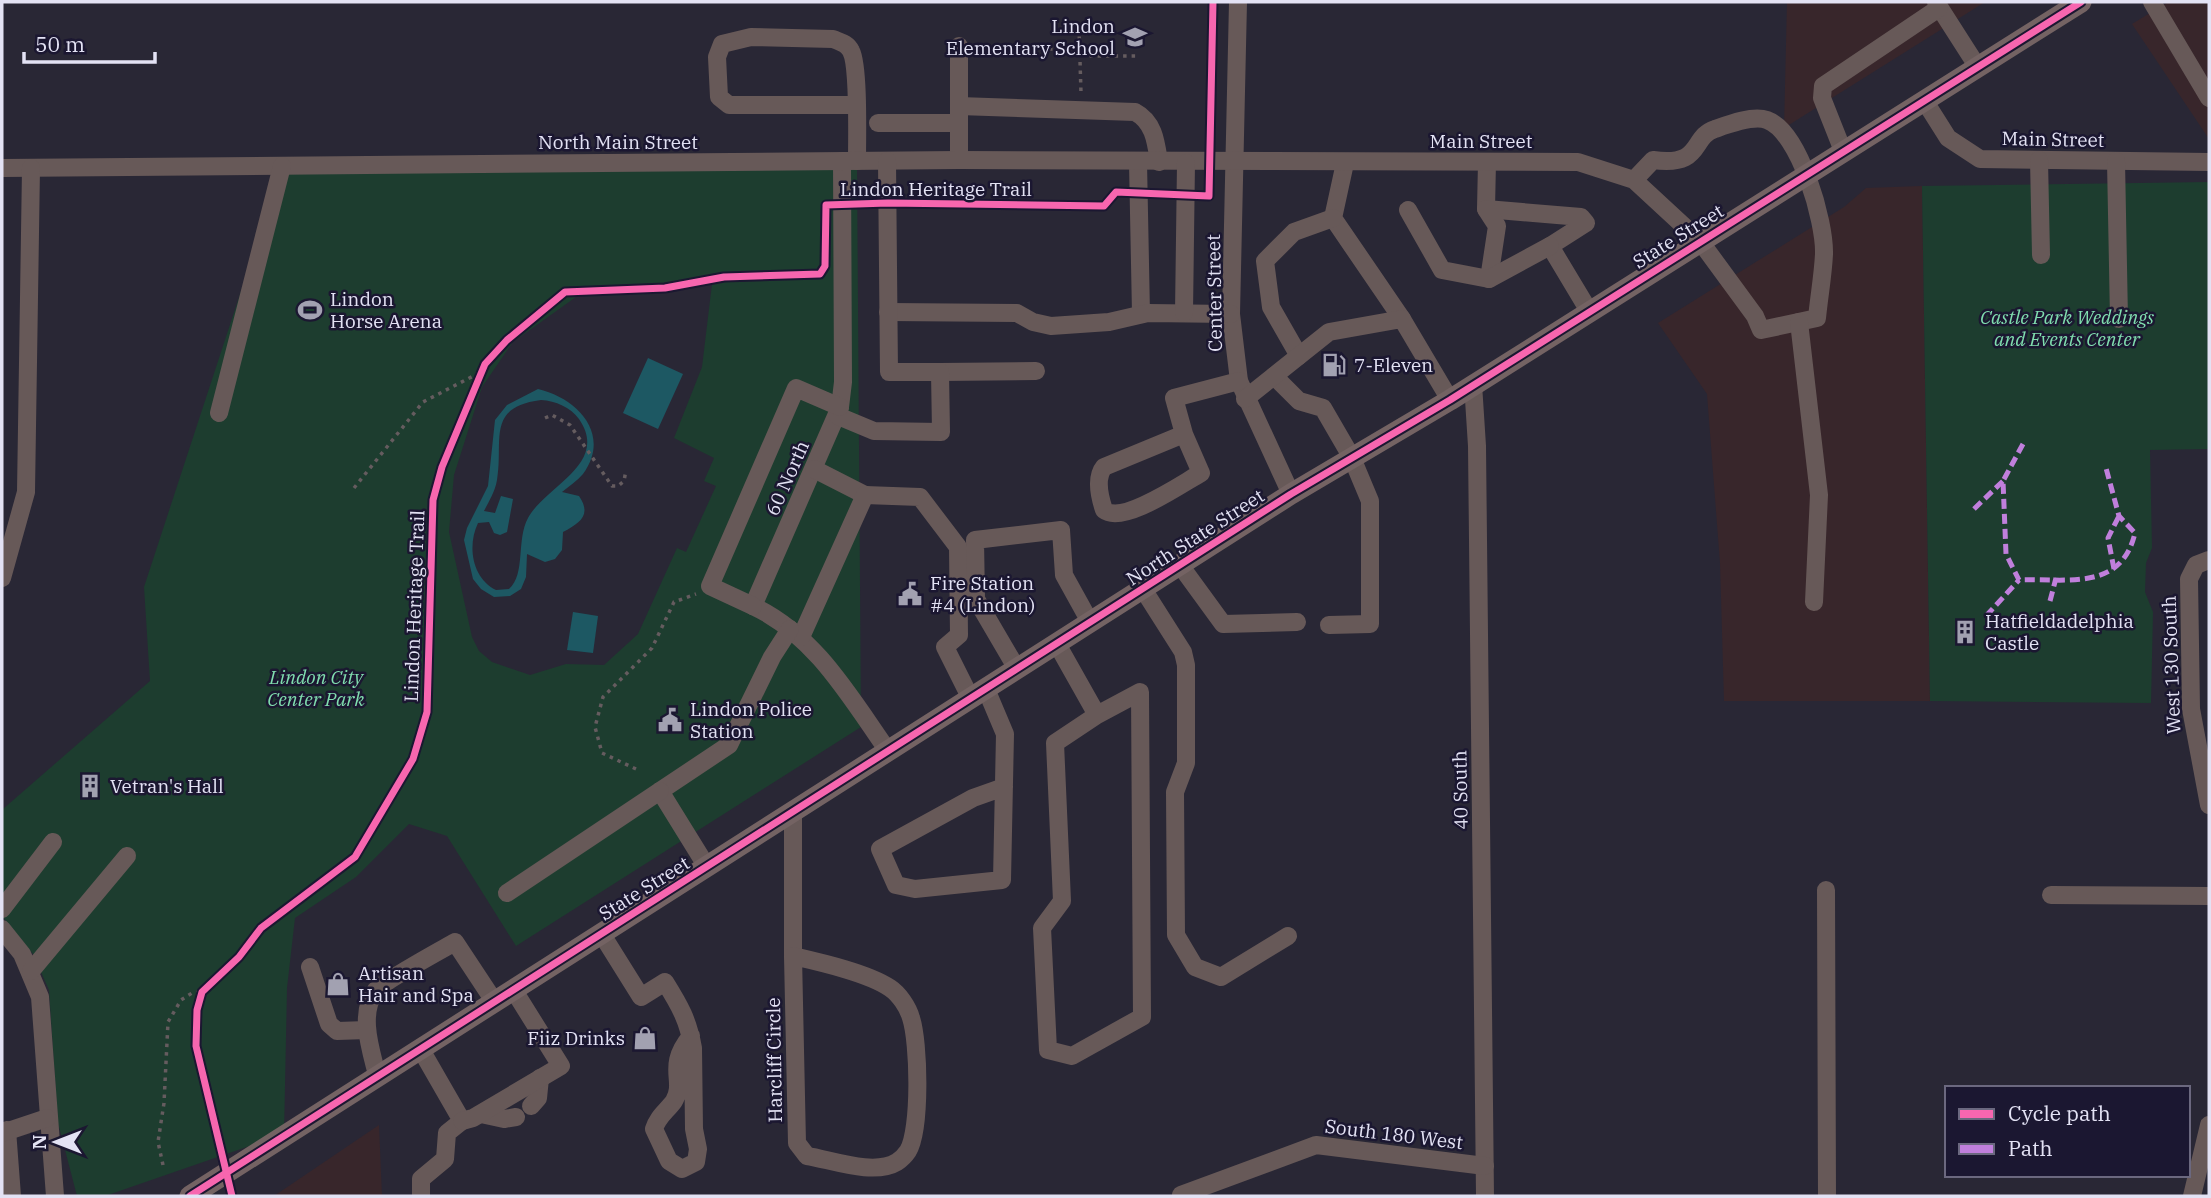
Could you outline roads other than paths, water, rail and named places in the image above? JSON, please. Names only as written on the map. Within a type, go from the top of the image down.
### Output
[{"type":"main road","name":"State Street","points":[[1291,494],[1450,400],[2081,2]]},
{"type":"main road","name":"North State Street","points":[[1115,606],[1291,494]]},
{"type":"main road","name":"State Street","points":[[190,1196],[1115,606]]},
{"type":"street","name":"Center Street","points":[[1238,2],[1231,314],[1239,381],[1291,494]]},
{"type":"street","points":[[2152,2],[2209,98]]},
{"type":"street","points":[[1843,150],[1822,98],[1823,86],[1937,5],[1977,66]]},
{"type":"street","name":"60 North","points":[[753,606],[839,411],[843,382],[849,161],[856,105],[852,52],[845,43],[833,39],[751,37],[722,44],[716,75],[719,97],[729,105],[856,105]]},
{"type":"street","points":[[959,46],[959,160]]},
{"type":"street","name":"Main Street","points":[[1924,100],[1948,138],[1980,159],[2209,162]]},
{"type":"street","points":[[878,123],[959,115],[1135,112],[1148,123],[1156,139],[1159,162]]},
{"type":"street","points":[[1634,180],[1653,160],[1680,159],[1690,155],[1708,131],[1757,118],[1779,128],[1808,173],[1824,251],[1817,318],[1799,322],[1819,495],[1814,602]]},
{"type":"street","name":"North Main Street","points":[[2,168],[959,160],[1236,162]]},
{"type":"street","points":[[2039,160],[2041,255]]},
{"type":"street","points":[[887,161],[889,372],[1036,371]]},
{"type":"street","points":[[2116,161],[2119,319]]},
{"type":"street","points":[[1138,162],[1141,314]]},
{"type":"street","name":"Main Street","points":[[1236,162],[1578,162],[1634,180],[1700,241],[1755,316],[1761,330],[1799,322]]},
{"type":"street","points":[[1487,162],[1486,209],[1497,226],[1489,279]]},
{"type":"street","points":[[1184,313],[1186,163]]},
{"type":"street","points":[[1345,163],[1333,218],[1402,319],[1450,400]]},
{"type":"street","points":[[219,413],[282,166]]},
{"type":"street","points":[[2,578],[26,492],[31,168]]},
{"type":"street","points":[[1408,210],[1442,270],[1489,279],[1586,223],[1581,217],[1486,209]]},
{"type":"street","points":[[1265,261],[1294,232],[1333,218]]},
{"type":"street","points":[[1549,246],[1589,311]]},
{"type":"street","points":[[1233,255],[1265,261]]},
{"type":"street","points":[[1265,261],[1271,307],[1299,356]]},
{"type":"street","points":[[888,312],[1017,313],[1032,322],[1051,326],[1109,322],[1141,314],[1231,314]]},
{"type":"street","points":[[1245,399],[1329,332],[1402,319]]},
{"type":"street","points":[[888,751],[817,653],[795,633],[753,606],[710,586],[796,388],[874,431],[941,432],[940,372]]},
{"type":"street","points":[[1274,376],[1299,401],[1323,408],[1352,458],[1370,501],[1370,624],[1329,625]]},
{"type":"street","points":[[1184,434],[1104,467],[1099,472],[1104,510],[1108,514],[1124,513],[1201,473],[1184,434],[1174,398],[1239,381]]},
{"type":"street","name":"40 South","points":[[1473,384],[1477,446],[1485,1196]]},
{"type":"street","points":[[814,469],[865,495],[920,497],[958,547],[959,635],[945,647],[1005,734],[1004,787],[1002,880],[915,889],[896,885],[880,849],[973,798],[1004,787]]},
{"type":"street","points":[[507,894],[729,745],[772,657],[795,633],[865,495]]},
{"type":"street","points":[[1017,669],[976,599],[975,540],[1061,530],[1064,575],[1090,622]]},
{"type":"street","name":"West 130 South","points":[[2203,562],[2189,579],[2191,709],[2209,805]]},
{"type":"street","points":[[1180,565],[1223,624],[1297,622]]},
{"type":"street","points":[[1143,589],[1183,652],[1186,665],[1186,763],[1175,792],[1176,935],[1195,967],[1222,977],[1287,936]]},
{"type":"street","points":[[1057,644],[1097,715]]},
{"type":"street","points":[[1140,692],[1142,1017],[1072,1056],[1048,1050],[1042,929],[1062,901],[1055,743],[1097,715],[1140,692]]},
{"type":"street","points":[[660,791],[707,867]]},
{"type":"street","name":"Harcliff Circle","points":[[793,812],[793,956],[797,1143],[807,1156],[879,1168],[896,1162],[908,1150],[916,1119],[914,1033],[911,1016],[903,1001],[889,987],[827,964],[793,956]]},
{"type":"street","points":[[2,909],[53,842]]},
{"type":"street","points":[[30,971],[127,856]]},
{"type":"street","points":[[1826,890],[1827,1196]]},
{"type":"street","points":[[2051,895],[2209,896]]},
{"type":"street","points":[[2,929],[22,954],[40,997],[47,1118],[55,1196]]},
{"type":"street","points":[[601,933],[641,997],[665,982],[688,1020],[691,1037],[694,1129],[698,1149],[696,1161],[687,1168],[675,1167],[657,1141],[654,1129],[660,1115],[675,1099],[679,1051],[691,1037]]},
{"type":"street","points":[[377,1075],[367,1030],[377,990],[455,942],[494,1001]]},
{"type":"street","points":[[310,967],[329,1024],[337,1031],[367,1030]]},
{"type":"street","points":[[421,1196],[421,1179],[445,1159],[447,1133],[462,1121],[481,1114],[561,1066],[513,989]]},
{"type":"street","points":[[420,1048],[462,1121]]},
{"type":"street","points":[[531,1106],[538,1098],[540,1079]]},
{"type":"street","points":[[481,1114],[504,1119],[516,1117]]},
{"type":"street","points":[[12,1196],[4,1132],[47,1118]]},
{"type":"street","points":[[2192,1196],[2209,1125]]},
{"type":"street","name":"South 180 West","points":[[1181,1195],[1316,1145],[1485,1166]]},
{"type":"water","points":[[648,358],[683,374],[658,429],[623,413]]},
{"type":"water","points":[[538,389],[566,400],[586,420],[594,445],[591,459],[583,474],[562,492],[579,496],[584,513],[579,522],[563,532],[562,550],[555,559],[545,562],[527,554],[526,577],[521,589],[510,596],[494,597],[481,589],[473,579],[464,540],[467,528],[488,486],[495,420],[507,405]],"holes":[[[541,400],[557,403],[579,419],[586,435],[586,449],[581,462],[572,473],[536,506],[528,518],[514,583],[509,589],[496,590],[488,585],[477,570],[473,551],[475,532],[478,523],[489,522],[494,533],[500,535],[507,532],[513,499],[501,496],[495,513],[484,511],[497,480],[501,428],[504,418],[511,410]]]},
{"type":"water","points":[[573,612],[598,616],[593,653],[567,650]]},
{"type":"place","name":"Lindon Elementary School","points":[[1135,37]]},
{"type":"place","name":"Lindon Horse Arena","points":[[310,310]]},
{"type":"place","name":"7-Eleven","points":[[1334,365]]},
{"type":"place","name":"Fire Station #4 (Lindon)","points":[[910,594]]},
{"type":"place","name":"Hatfieldadelphia Castle","points":[[1965,632]]},
{"type":"place","name":"Lindon Police Station","points":[[670,720]]},
{"type":"place","name":"Vetran's Hall","points":[[90,786]]},
{"type":"place","name":"Artisan Hair and Spa","points":[[338,984]]},
{"type":"place","name":"Fiiz Drinks","points":[[645,1038]]},
{"type":"park label","name":"Castle Park Weddings and Events Center","points":[[2067,328]]},
{"type":"park label","name":"Lindon City Center Park","points":[[316,688]]}]
